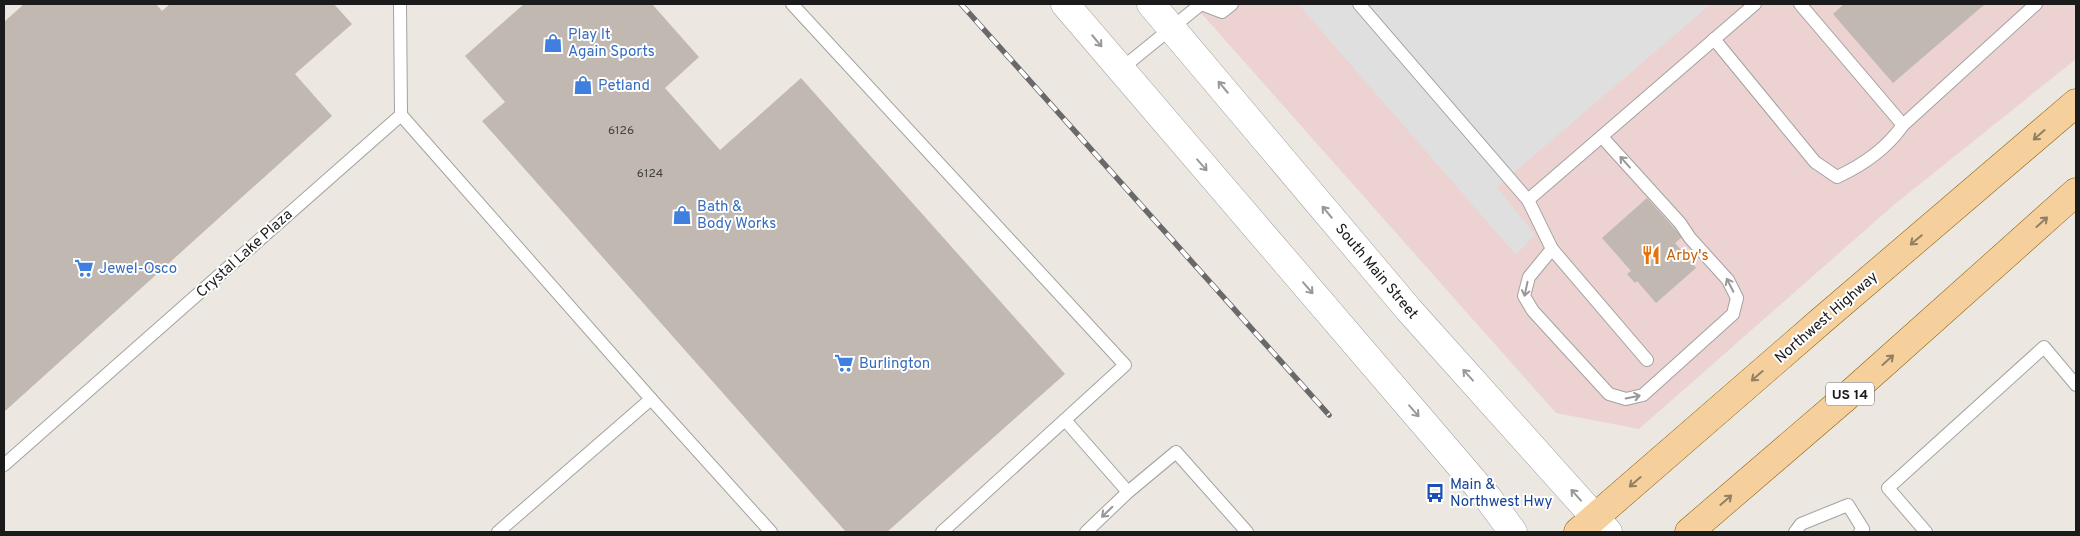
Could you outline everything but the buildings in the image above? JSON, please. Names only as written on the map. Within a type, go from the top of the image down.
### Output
[{"type":"main road","name":"Northwest Highway","points":[[1594,527],[1821,321],[2076,103]]},
{"type":"main road","name":"US 14","points":[[1689,532],[1852,392],[2076,192]]},
{"type":"street","points":[[1066,4],[1488,498],[1513,532]]},
{"type":"street","name":"South Main Street","points":[[1151,4],[1172,26],[1409,310],[1594,527]]},
{"type":"lane","points":[[400,4],[402,115],[767,528],[752,532]]},
{"type":"lane","points":[[792,4],[1125,365],[942,532]]},
{"type":"lane","points":[[1121,70],[1201,4],[1222,12],[1232,4]]},
{"type":"lane","points":[[1359,4],[1528,200],[1552,249],[1647,360]]},
{"type":"lane","points":[[1528,200],[1755,4]]},
{"type":"lane","points":[[1800,4],[1903,125]]},
{"type":"lane","points":[[1714,39],[1815,162],[1838,177],[1856,169],[1878,152],[1894,138],[1903,125],[2036,4]]},
{"type":"lane","name":"Crystal Lake Plaza","points":[[4,465],[402,115]]},
{"type":"lane","points":[[1552,249],[1529,277],[1524,296],[1533,311],[1609,394],[1626,399],[1643,395],[1733,314],[1737,298],[1728,280],[1690,238],[1680,223],[1602,137]]},
{"type":"lane","points":[[1926,532],[1888,488],[2044,347],[2076,385]]},
{"type":"lane","points":[[498,532],[651,399]]},
{"type":"lane","points":[[1065,420],[1128,492]]},
{"type":"lane","points":[[1086,532],[1128,492],[1176,452],[1246,532]]},
{"type":"lane","points":[[1795,532],[1801,524],[1848,505],[1863,529],[1860,532]]},
{"type":"shaded area","points":[[1193,4],[2076,4],[2076,59],[1895,204],[1639,429],[1556,413]]},
{"type":"shaded area","points":[[1298,4],[1711,4],[1497,187],[1535,235],[1516,255]]},
{"type":"railway","points":[[961,4],[1329,415]]},
{"type":"place","name":"Play It Again Sports","points":[[553,43]]},
{"type":"place","name":"Petland","points":[[583,85]]},
{"type":"place","name":"Bath & Body Works","points":[[682,215]]},
{"type":"place","name":"Arby's","points":[[1651,255]]},
{"type":"place","name":"Jewel-Osco","points":[[84,268]]},
{"type":"place","name":"Burlington","points":[[844,363]]},
{"type":"place","name":"Main & Northwest Hwy","points":[[1435,493]]}]
